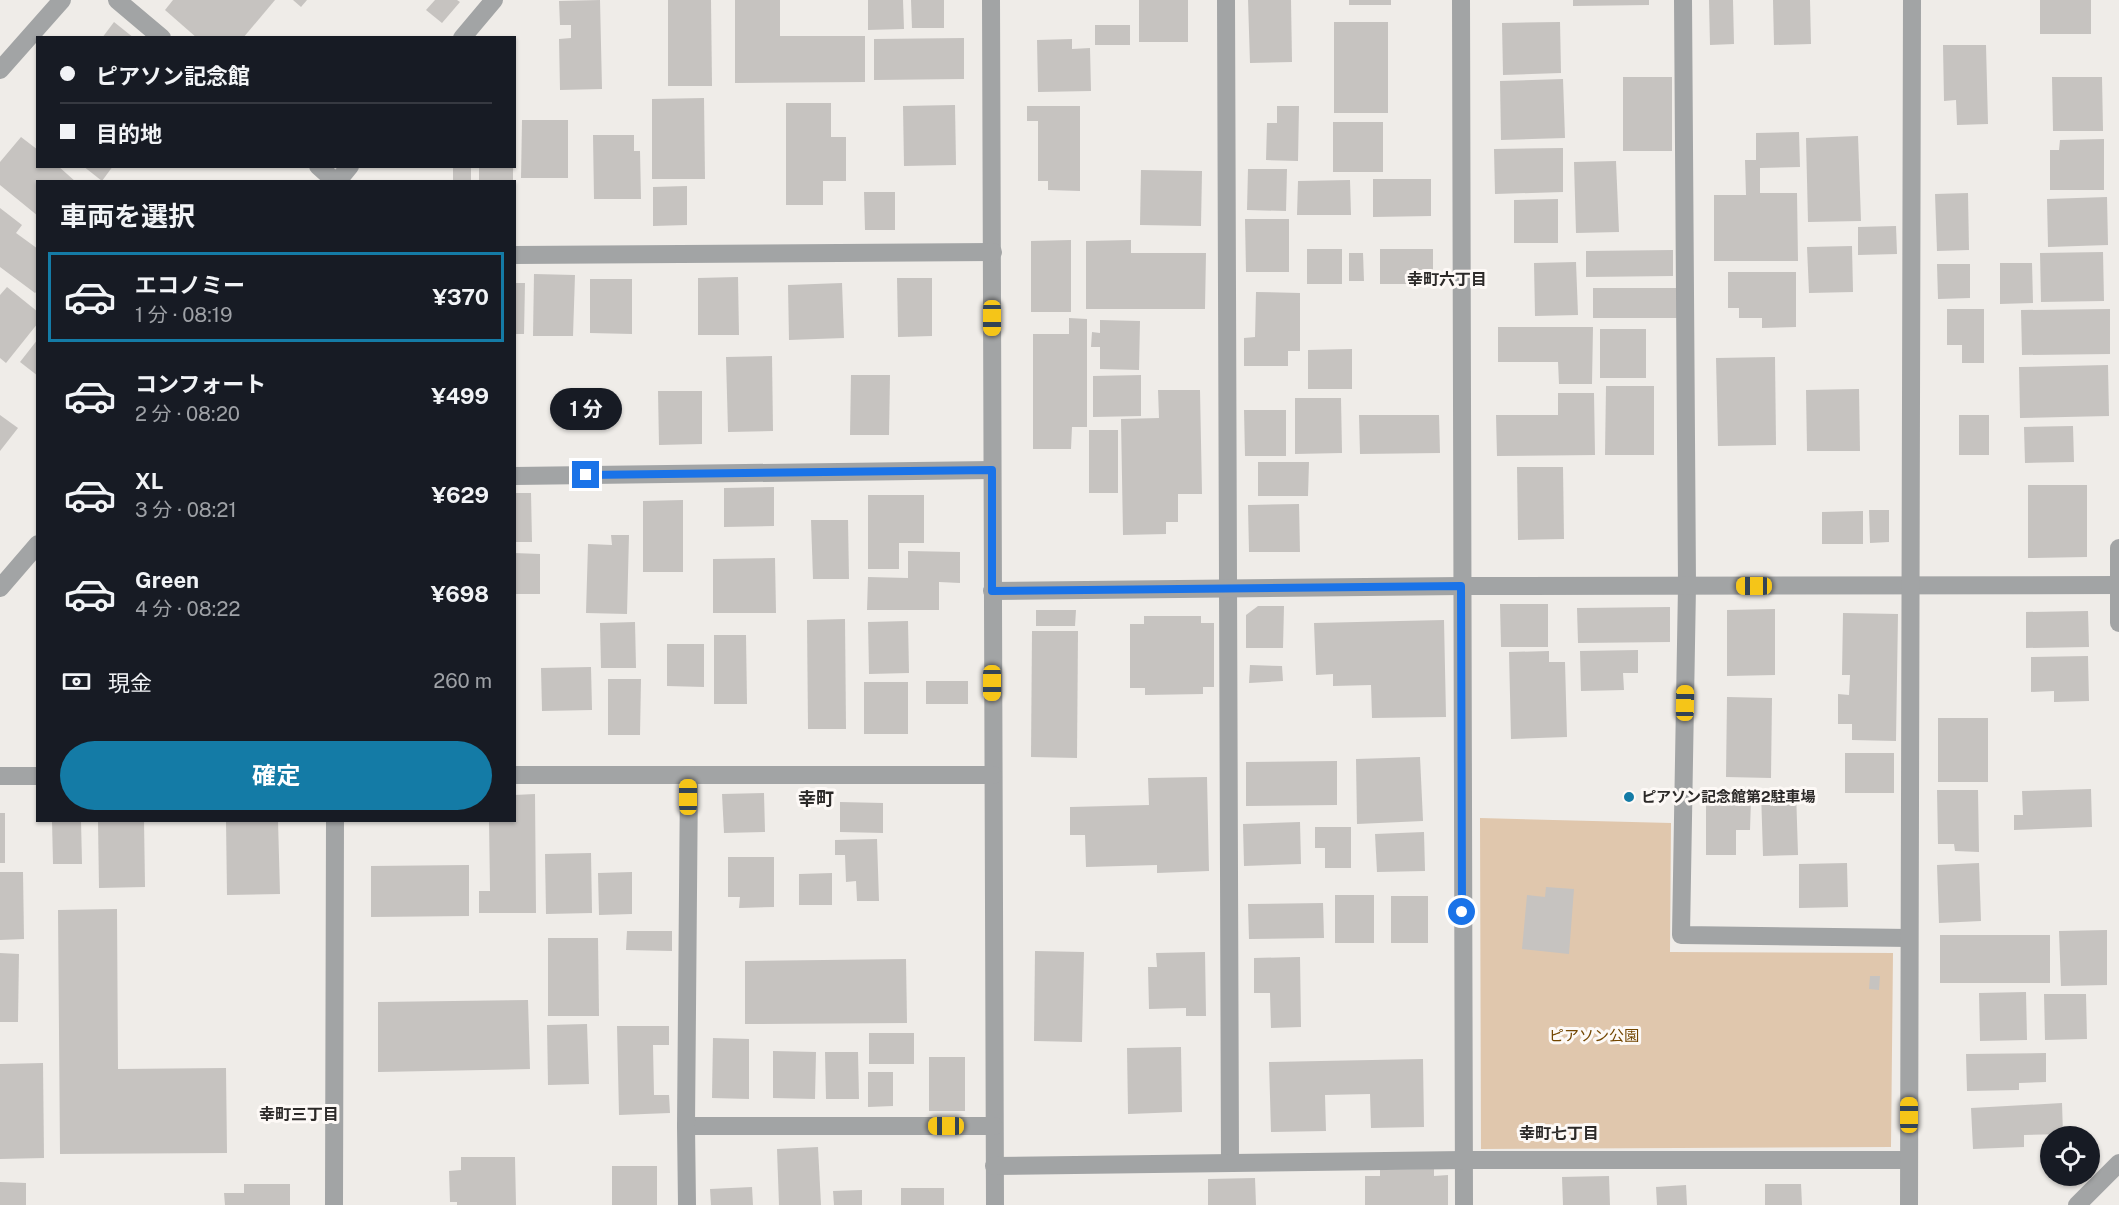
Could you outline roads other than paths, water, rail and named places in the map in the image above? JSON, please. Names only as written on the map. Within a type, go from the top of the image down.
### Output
[{"type":"street","points":[[0,70],[62,0]]},
{"type":"street","points":[[117,0],[160,36]]},
{"type":"street","points":[[464,36],[494,0]]},
{"type":"street","points":[[991,0],[995,1205]]},
{"type":"street","points":[[1226,0],[1230,1163]]},
{"type":"street","points":[[1461,0],[1464,1205]]},
{"type":"street","points":[[1683,0],[1687,586],[1681,935],[1909,938]]},
{"type":"street","points":[[1909,1205],[1912,0]]},
{"type":"street","points":[[320,168],[335,180]]},
{"type":"street","points":[[339,180],[348,168]]},
{"type":"street","points":[[516,255],[993,252]]},
{"type":"street","points":[[516,476],[992,470]]},
{"type":"street","points":[[0,588],[36,546]]},
{"type":"street","points":[[2119,548],[2119,623]]},
{"type":"street","points":[[992,591],[1461,586],[2119,585]]},
{"type":"street","points":[[516,775],[993,775]]},
{"type":"street","points":[[687,1205],[689,775]]},
{"type":"street","points":[[0,776],[36,776]]},
{"type":"street","points":[[334,1205],[335,822]]},
{"type":"street","points":[[686,1126],[994,1126]]},
{"type":"street","points":[[994,1166],[1463,1160],[1909,1160]]},
{"type":"street","points":[[2077,1205],[2119,1162]]},
{"type":"place","name":"ピアソン記念館第2駐車場","points":[[1629,797]]},
{"type":"district","name":"幸町六丁目","points":[[1447,279]]},
{"type":"district","name":"幸町","points":[[816,799]]},
{"type":"district","name":"幸町三丁目","points":[[299,1114]]},
{"type":"district","name":"幸町七丁目","points":[[1559,1133]]},
{"type":"park label","name":"ピアソン公園","points":[[1594,1036]]}]
